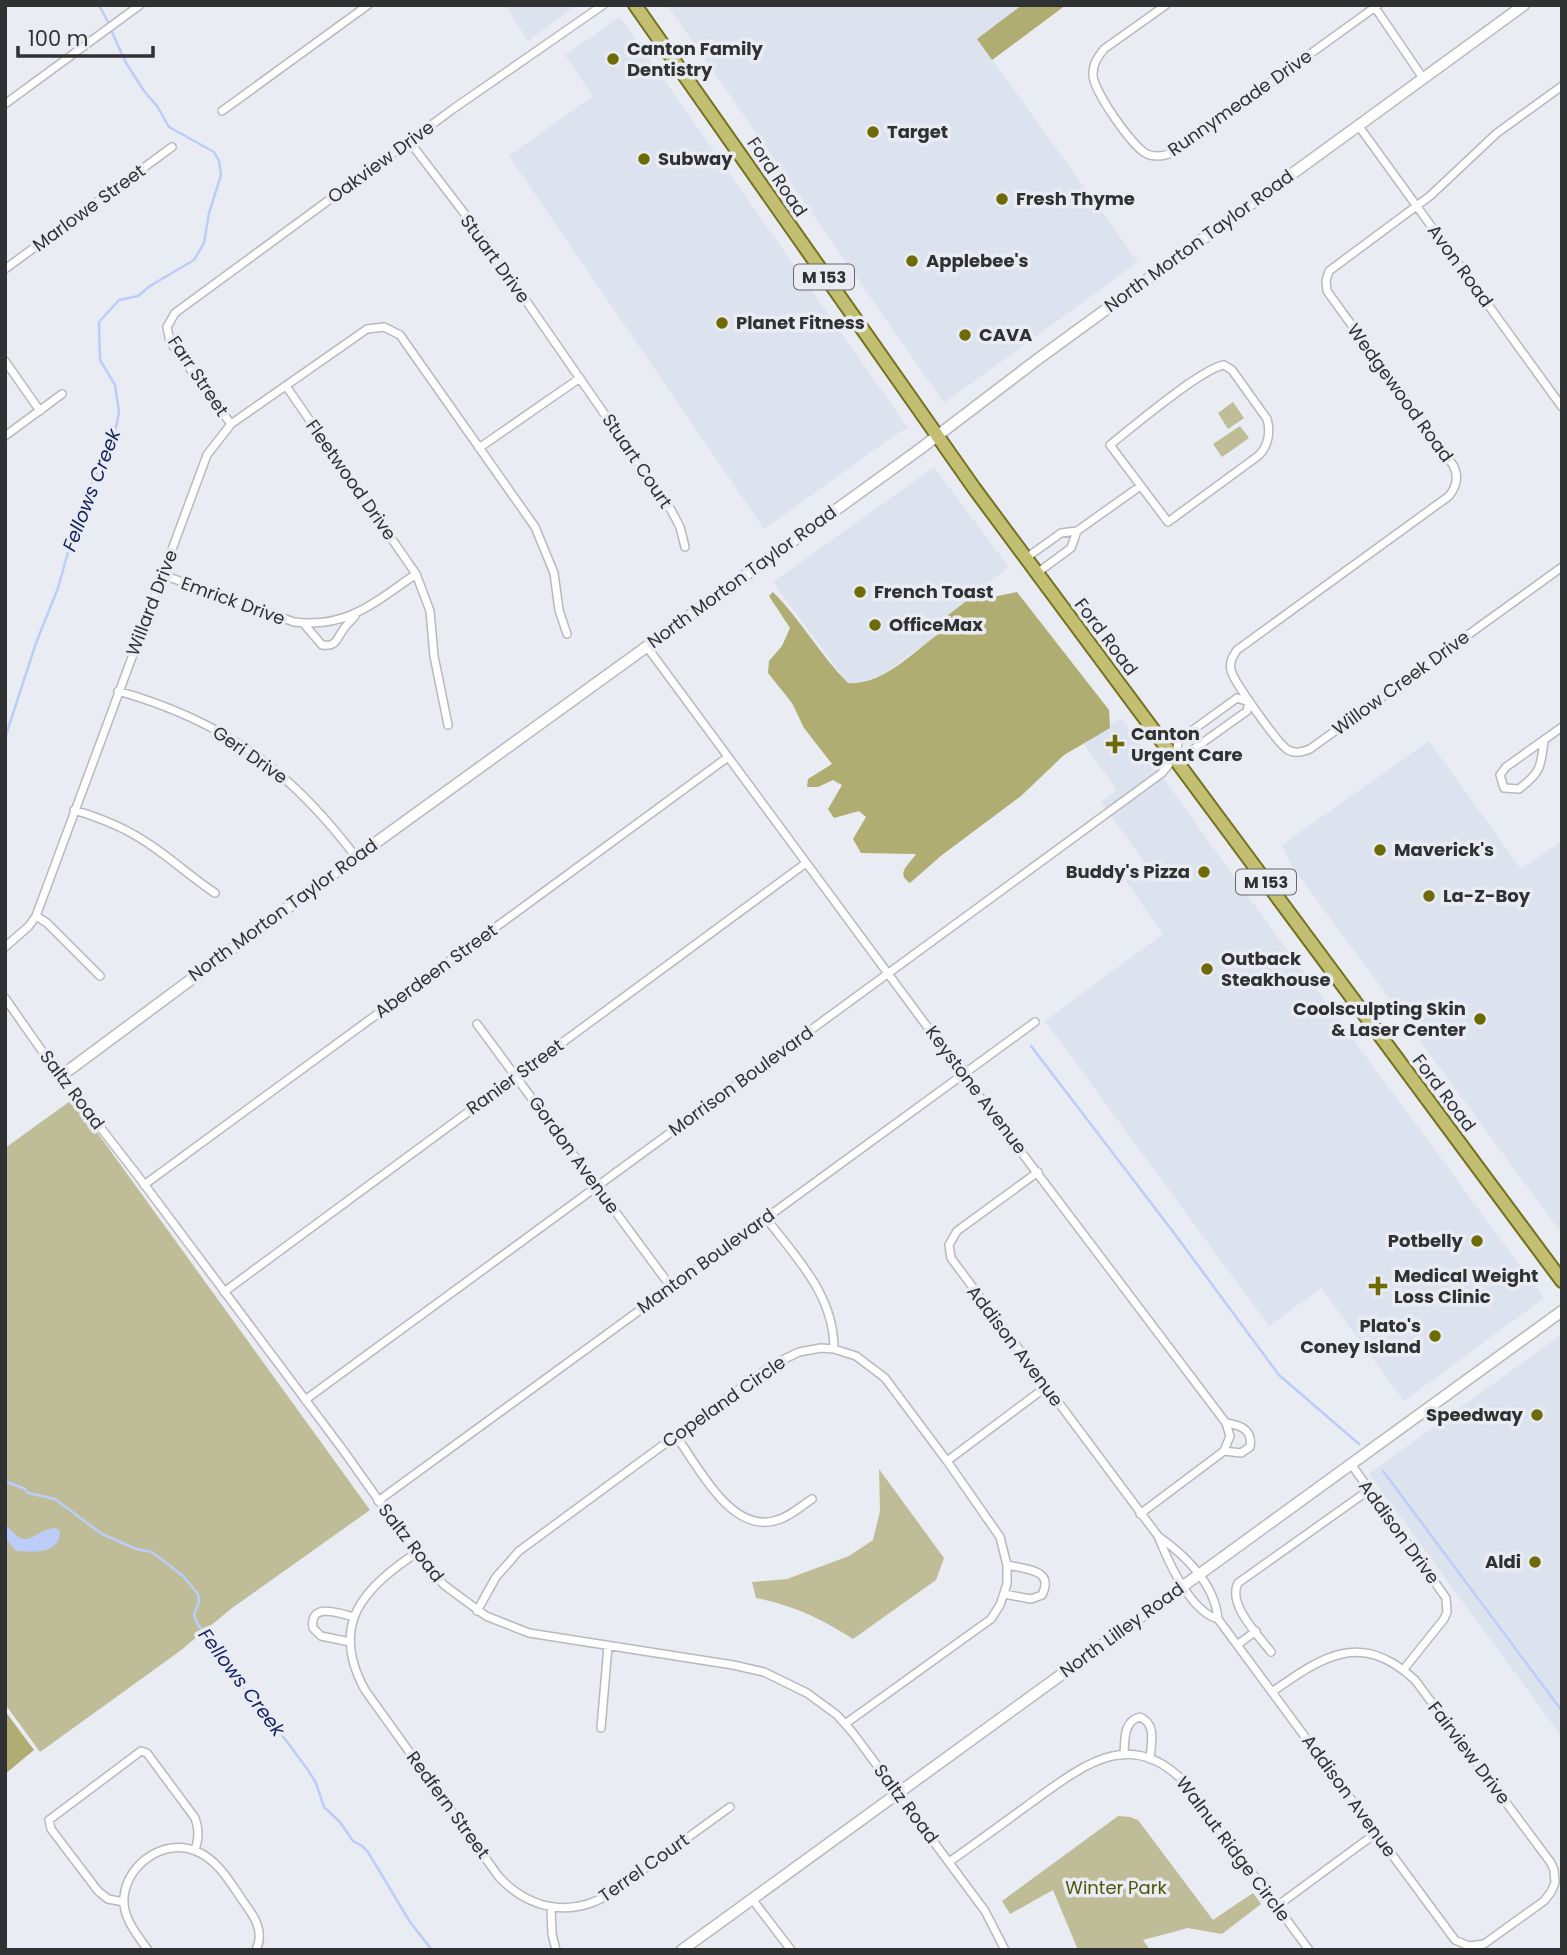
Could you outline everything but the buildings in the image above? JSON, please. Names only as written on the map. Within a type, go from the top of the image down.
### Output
[{"type":"main road","name":"Ford Road","points":[[635,5],[937,436],[1562,1281]]},
{"type":"street","points":[[5,104],[140,5]]},
{"type":"street","points":[[222,111],[368,5]]},
{"type":"street","name":"Oakview Drive","points":[[167,327],[174,313],[409,141],[603,5]]},
{"type":"street","name":"Runnymeade Drive","points":[[1166,5],[1104,50],[1094,64],[1093,71],[1097,89],[1137,147],[1148,155],[1164,156],[1174,152],[1376,6]]},
{"type":"street","name":"North Morton Taylor Road","points":[[61,1076],[356,857],[937,436],[1038,359],[1524,5]]},
{"type":"street","points":[[1376,6],[1423,78]]},
{"type":"street","name":"Wedgewood Road","points":[[1250,702],[1231,670],[1232,659],[1237,650],[1450,496],[1456,485],[1457,475],[1453,465],[1334,303],[1326,286],[1331,268],[1443,185],[1497,133],[1562,86]]},
{"type":"street","name":"Avon Road","points":[[1359,125],[1562,407]]},
{"type":"street","name":"Stuart Drive","points":[[409,141],[477,230],[580,378]]},
{"type":"street","name":"Marlowe Street","points":[[5,269],[172,147]]},
{"type":"street","name":"Farr Street","points":[[167,327],[170,342],[231,424]]},
{"type":"street","name":"Willard Drive","points":[[5,947],[29,926],[36,916],[202,465],[212,447],[231,424],[361,332],[372,327],[381,327],[400,335],[479,448]]},
{"type":"street","points":[[5,361],[40,411]]},
{"type":"street","points":[[1224,365],[1230,368],[1267,419],[1269,426],[1266,446],[1262,453],[1168,522],[1139,486],[1110,444],[1212,369],[1224,365]]},
{"type":"street","points":[[567,634],[559,610],[554,573],[543,542],[479,448],[580,378]]},
{"type":"street","name":"Stuart Court","points":[[580,378],[671,510],[680,527],[685,547]]},
{"type":"street","name":"Fleetwood Drive","points":[[286,386],[416,574],[430,611],[434,656],[448,725]]},
{"type":"street","points":[[5,436],[62,394]]},
{"type":"street","points":[[1026,558],[1061,533],[1077,531],[1139,486]]},
{"type":"street","points":[[1037,573],[1072,548],[1077,531]]},
{"type":"street","name":"Willow Creek Drive","points":[[1250,702],[1285,748],[1296,752],[1310,749],[1562,566]]},
{"type":"street","name":"Emrick Drive","points":[[304,624],[322,645],[332,645],[338,641],[345,626],[356,615],[416,574]]},
{"type":"street","name":"Emrick Drive","points":[[163,575],[304,624],[327,624],[356,615]]},
{"type":"street","name":"Keystone Avenue","points":[[648,646],[962,1074],[1226,1423],[1247,1429],[1251,1436],[1250,1447],[1241,1453],[1224,1451]]},
{"type":"street","name":"Geri Drive","points":[[118,691],[189,716],[258,755],[308,798],[356,857]]},
{"type":"street","points":[[1237,698],[1250,702],[1247,711],[1188,753],[1174,758],[1179,740],[1237,698]]},
{"type":"street","points":[[1544,740],[1541,767],[1537,773],[1518,789],[1504,788],[1499,780],[1502,772],[1544,740],[1562,727]]},
{"type":"street","name":"Aberdeen Street","points":[[144,1185],[727,757]]},
{"type":"street","name":"Morrison Boulevard","points":[[305,1400],[1162,773],[1174,758]]},
{"type":"street","points":[[74,810],[108,821],[136,835],[215,893]]},
{"type":"street","name":"Ranier Street","points":[[224,1292],[806,863]]},
{"type":"street","points":[[36,916],[47,923],[100,976]]},
{"type":"street","name":"Saltz Road","points":[[5,998],[416,1553],[444,1585],[477,1611],[529,1633],[733,1665],[764,1672],[807,1693],[845,1724],[898,1792],[985,1911],[1006,1950]]},
{"type":"street","name":"Manton Boulevard","points":[[378,1501],[1035,1022]]},
{"type":"street","name":"Gordon Avenue","points":[[477,1024],[671,1287]]},
{"type":"street","name":"Addison Avenue","points":[[1038,1172],[957,1231],[951,1239],[949,1252],[953,1262],[1158,1536],[1182,1586],[1209,1616],[1218,1619]]},
{"type":"street","points":[[766,1218],[824,1298],[832,1322],[834,1349]]},
{"type":"street","name":"North Lilley Road","points":[[682,1950],[1562,1311]]},
{"type":"street","name":"Copeland Circle","points":[[477,1611],[496,1577],[519,1550],[783,1359],[810,1349],[834,1349],[856,1356],[879,1371],[1000,1537],[1007,1565],[1004,1594],[991,1619],[845,1724]]},
{"type":"street","points":[[947,1461],[1046,1387]]},
{"type":"street","points":[[1140,1514],[1224,1451],[1230,1436],[1226,1423]]},
{"type":"street","points":[[676,1436],[723,1502],[742,1517],[755,1522],[775,1521],[812,1499]]},
{"type":"street","name":"Addison Drive","points":[[1350,1464],[1446,1598],[1447,1612],[1444,1619],[1404,1669]]},
{"type":"street","points":[[1271,1652],[1236,1602],[1235,1590],[1238,1583],[1369,1490]]},
{"type":"street","name":"Addison Avenue","points":[[1158,1536],[1174,1547],[1199,1574],[1217,1608],[1218,1619],[1455,1940]]},
{"type":"street","name":"Redfern Street","points":[[416,1553],[378,1580],[361,1601],[350,1642],[355,1668],[365,1690],[499,1877],[522,1897],[551,1908]]},
{"type":"street","points":[[1004,1594],[1031,1599],[1042,1595],[1046,1587],[1044,1578],[1037,1572],[1007,1565]]},
{"type":"street","points":[[350,1642],[321,1636],[313,1628],[312,1621],[323,1611],[355,1617]]},
{"type":"street","points":[[1237,1645],[1256,1631]]},
{"type":"street","points":[[601,1728],[608,1646]]},
{"type":"street","name":"Fairview Drive","points":[[1272,1692],[1315,1662],[1355,1652],[1375,1655],[1404,1669],[1415,1680],[1554,1870],[1555,1883],[1548,1898],[1484,1947]]},
{"type":"street","points":[[1124,1755],[1127,1726],[1130,1721],[1140,1717],[1152,1729],[1150,1759]]},
{"type":"street","points":[[124,1902],[108,1899],[98,1891],[51,1829],[49,1820],[141,1751],[147,1753],[195,1818],[199,1828],[195,1850]]},
{"type":"street","name":"Walnut Ridge Circle","points":[[949,1862],[1078,1768],[1105,1756],[1124,1755],[1150,1759],[1172,1770],[1188,1786],[1309,1950]]},
{"type":"street","name":"Terrel Court","points":[[551,1908],[576,1908],[601,1900],[730,1807]]},
{"type":"street","points":[[1277,1906],[1376,1833]]},
{"type":"street","points":[[148,1950],[131,1925],[124,1902],[128,1881],[139,1864],[147,1858],[174,1847],[195,1850],[218,1866],[257,1922],[260,1938],[256,1950]]},
{"type":"street","points":[[752,1899],[791,1950]]},
{"type":"street","points":[[551,1908],[556,1950]]},
{"type":"street","points":[[1455,1950],[1455,1940],[1469,1946],[1484,1947]]},
{"type":"shaded area","points":[[505,5],[577,5],[528,41]]},
{"type":"shaded area","points":[[667,5],[1022,5],[978,40],[1138,262],[944,403]]},
{"type":"shaded area","points":[[1022,5],[1066,5],[992,60],[977,39]]},
{"type":"shaded area","points":[[620,17],[908,428],[764,529],[509,156],[593,96],[565,55]]},
{"type":"shaded area","points":[[934,467],[1009,567],[940,621],[937,635],[878,678],[863,684],[848,684],[773,582]]},
{"type":"shaded area","points":[[773,592],[848,683],[860,683],[884,674],[937,635],[940,621],[977,593],[988,598],[1017,592],[1109,710],[1110,728],[1064,755],[1021,796],[942,855],[910,883],[903,876],[905,868],[916,854],[861,853],[853,839],[866,817],[859,811],[834,818],[828,809],[842,785],[833,780],[818,787],[807,787],[808,779],[832,764],[804,728],[792,703],[768,673],[769,661],[782,646],[790,628],[769,596]]},
{"type":"shaded area","points":[[1121,718],[1236,880],[1544,1298],[1404,1401],[1321,1288],[1269,1326],[1045,1021],[1163,934],[1126,881],[1147,866],[1101,802],[1117,790],[1084,744]]},
{"type":"shaded area","points":[[1429,741],[1521,869],[1562,841],[1562,1234],[1291,865],[1282,845]]},
{"type":"shaded area","points":[[1562,1334],[1562,1737],[1369,1474]]},
{"type":"shaded area","points":[[5,1711],[34,1750],[5,1774]]},
{"type":"green space","points":[[1233,402],[1244,418],[1228,429],[1218,413]]},
{"type":"green space","points":[[1240,426],[1249,438],[1222,457],[1213,444]]},
{"type":"green space","points":[[73,1099],[370,1510],[232,1608],[180,1651],[40,1752],[5,1704],[5,1148]]},
{"type":"green space","points":[[879,1469],[944,1558],[936,1580],[853,1639],[807,1614],[756,1598],[752,1582],[787,1579],[849,1556],[873,1540],[880,1511]]},
{"type":"green space","name":"Winter Park","points":[[1118,1816],[1138,1820],[1213,1920],[1253,1893],[1261,1904],[1222,1934],[1188,1928],[1143,1940],[1150,1950],[1078,1950],[1053,1890],[1010,1914],[1002,1901]]},
{"type":"water","points":[[5,1523],[20,1538],[30,1538],[56,1528],[60,1531],[59,1539],[51,1548],[44,1550],[16,1551],[7,1540]]},
{"type":"waterway","name":"Fellows Creek","points":[[99,5],[109,24]]},
{"type":"waterway","name":"Fellows Creek","points":[[5,738],[36,643],[58,588],[74,531],[92,483],[113,443],[119,412],[115,385],[100,360],[99,322],[119,300],[138,296],[194,260],[204,243],[209,213],[221,175],[219,161],[214,152],[169,127],[126,63],[111,30]]},
{"type":"waterway","points":[[1031,1046],[1279,1375],[1359,1444]]},
{"type":"waterway","points":[[1383,1471],[1562,1711]]},
{"type":"waterway","name":"Fellows Creek","points":[[5,1481],[25,1489],[28,1493],[55,1499],[102,1534],[136,1549],[152,1552],[183,1576],[198,1594],[199,1602],[194,1615],[198,1625],[228,1658],[247,1694],[270,1719],[308,1770],[316,1783],[324,1807],[340,1822],[353,1841],[368,1852],[410,1922],[432,1950]]},
{"type":"place","name":"Canton Family Dentistry","points":[[613,59]]},
{"type":"place","name":"Target","points":[[873,132]]},
{"type":"place","name":"Subway","points":[[644,159]]},
{"type":"place","name":"Fresh Thyme","points":[[1002,199]]},
{"type":"place","name":"Applebee's","points":[[912,261]]},
{"type":"place","name":"Planet Fitness","points":[[722,323]]},
{"type":"place","name":"CAVA","points":[[965,335]]},
{"type":"place","name":"French Toast","points":[[860,592]]},
{"type":"place","name":"OfficeMax","points":[[875,625]]},
{"type":"place","name":"Canton Urgent Care","points":[[1115,744]]},
{"type":"place","name":"Maverick's","points":[[1380,850]]},
{"type":"place","name":"Buddy's Pizza","points":[[1204,872]]},
{"type":"place","name":"La-Z-Boy","points":[[1429,896]]},
{"type":"place","name":"Outback Steakhouse","points":[[1207,969]]},
{"type":"place","name":"Coolsculpting Skin & Laser Center","points":[[1480,1019]]},
{"type":"place","name":"Potbelly","points":[[1477,1241]]},
{"type":"place","name":"Medical Weight Loss Clinic","points":[[1378,1286]]},
{"type":"place","name":"Plato's Coney Island","points":[[1435,1336]]},
{"type":"place","name":"Speedway","points":[[1537,1415]]},
{"type":"place","name":"Aldi","points":[[1535,1562]]}]
